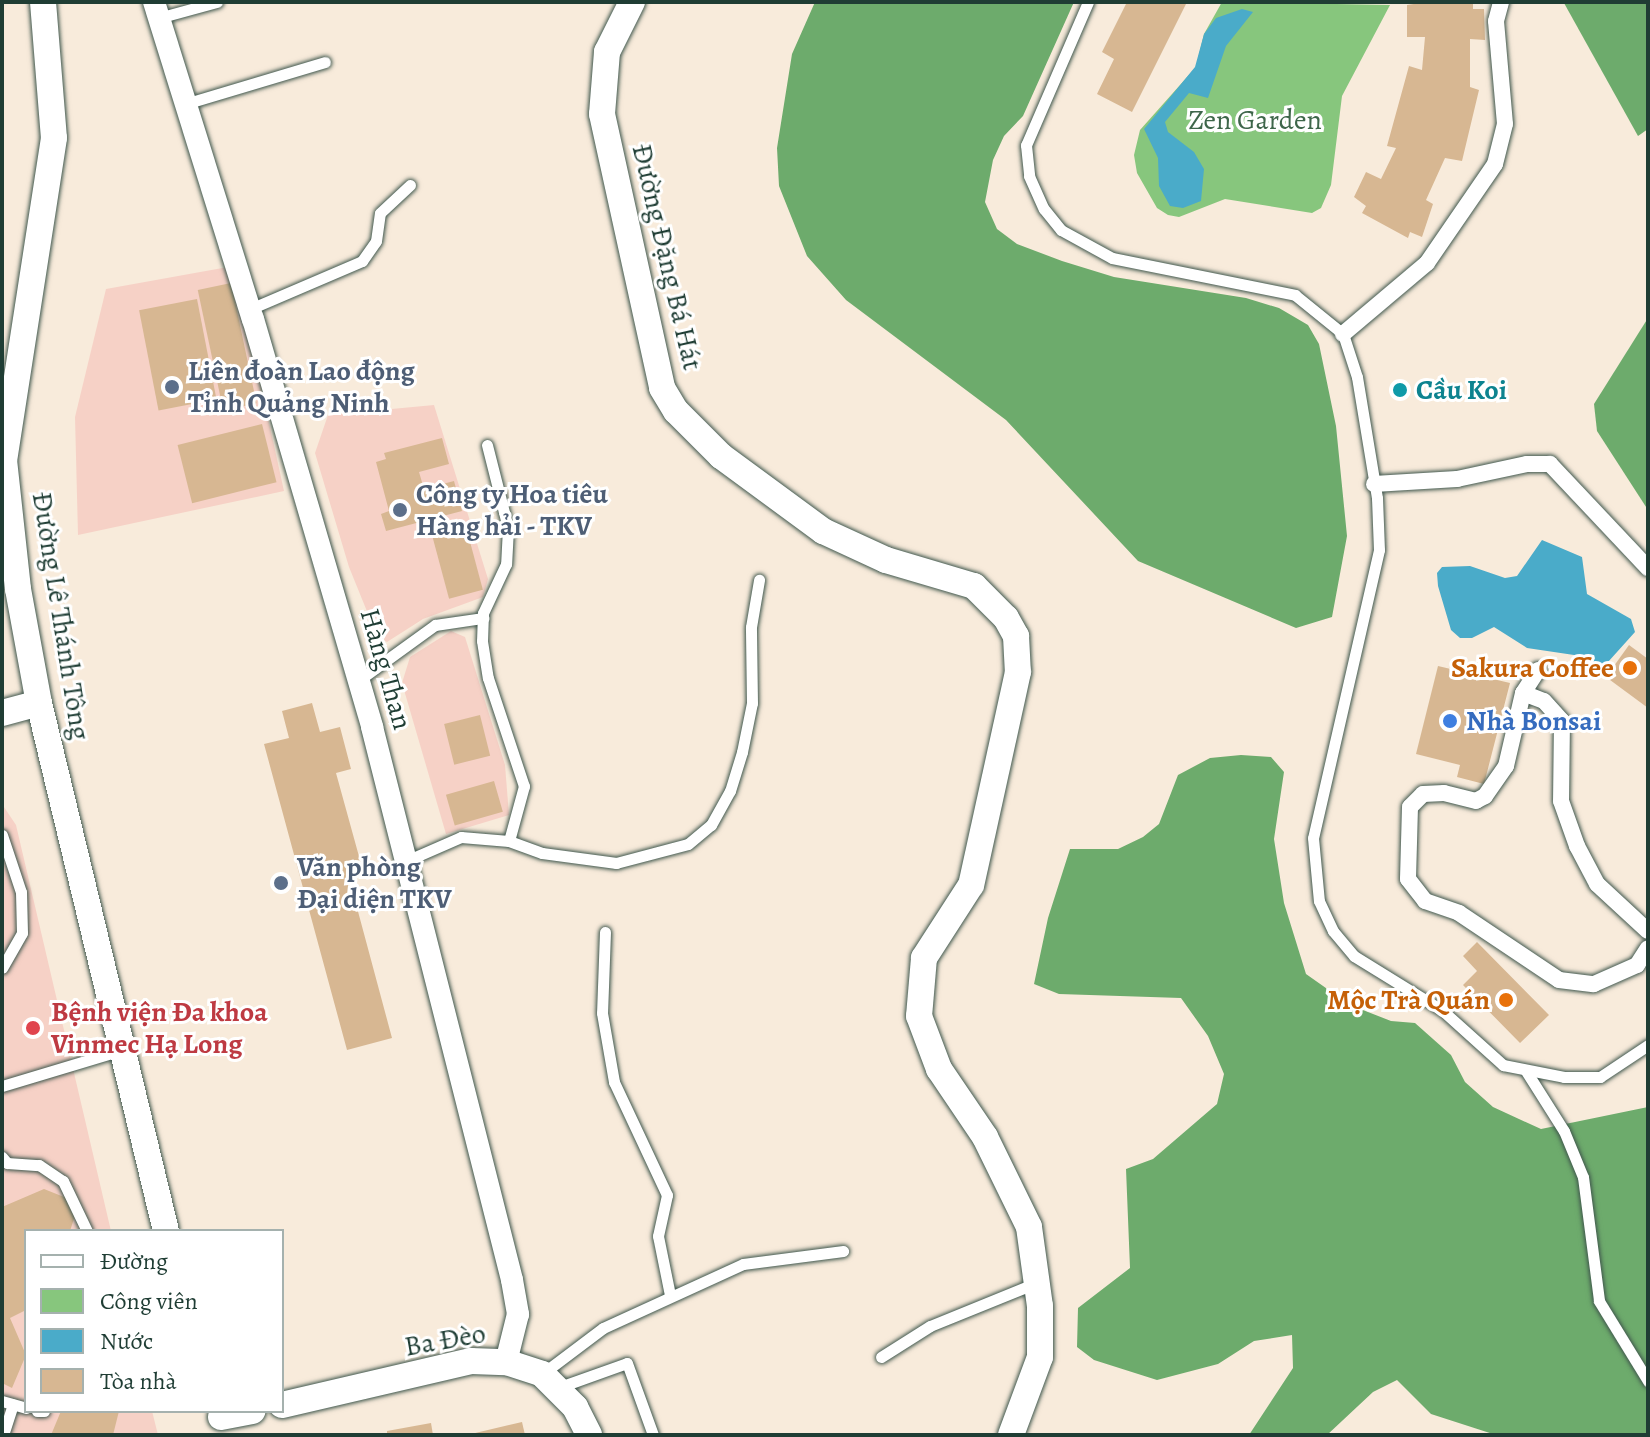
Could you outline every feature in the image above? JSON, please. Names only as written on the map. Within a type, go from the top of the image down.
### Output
[{"type":"street","name":"Đường Lê Thánh Tông","points":[[43,2],[54,138],[4,460],[18,589],[39,703],[166,1229]]},
{"type":"street","name":"Đường Đặng Bá Hát","points":[[632,2],[607,52],[602,114],[662,388],[676,411],[721,456],[823,531],[886,560],[974,586],[1016,636],[1018,672],[971,885],[924,958],[919,1016],[939,1069],[985,1137],[1029,1227],[1040,1357],[1011,1435]]},
{"type":"street","points":[[1343,334],[1427,263],[1495,164],[1505,124],[1496,21],[1501,2]]},
{"type":"street","name":"Hàng Than","points":[[155,10],[250,309],[359,680],[406,861],[512,1280],[518,1314],[506,1362]]},
{"type":"street","points":[[1374,484],[1457,479],[1527,464],[1550,464],[1648,568]]},
{"type":"street","points":[[1523,693],[1544,701],[1562,721],[1561,801],[1577,846],[1597,884],[1648,938],[1637,965],[1594,984],[1559,980],[1459,913],[1425,901],[1408,879],[1410,807],[1423,794],[1444,793],[1476,801],[1485,796],[1506,766],[1523,693],[1538,670]]},
{"type":"street","points":[[2,713],[39,703]]},
{"type":"street","name":"Ba Đèo","points":[[284,1405],[471,1361],[506,1362],[549,1381]]},
{"type":"street","points":[[549,1381],[575,1407],[589,1435]]},
{"type":"street","points":[[221,1421],[246,1413]]},
{"type":"lane","points":[[155,10],[217,2]]},
{"type":"lane","points":[[1088,2],[1026,145],[1029,176],[1044,209],[1061,230],[1085,247],[1112,258],[1295,295],[1343,334],[1357,377],[1374,484],[1379,550],[1375,583],[1313,838],[1319,901],[1354,956],[1443,1011],[1503,1065],[1526,1071],[1600,1077],[1648,1045]]},
{"type":"lane","points":[[185,104],[325,62]]},
{"type":"lane","points":[[250,309],[362,261],[376,241],[380,213],[410,185]]},
{"type":"lane","points":[[487,445],[508,528],[506,564],[483,618],[488,678],[524,786],[509,841]]},
{"type":"lane","points":[[406,861],[461,837],[509,841],[572,858],[638,861],[688,844],[711,825],[730,791],[752,703],[751,627],[759,580]]},
{"type":"lane","points":[[359,680],[435,625],[483,618]]},
{"type":"lane","points":[[2,835],[21,892],[22,933],[2,968]]},
{"type":"lane","points":[[605,932],[602,1013],[614,1082],[667,1195],[658,1236],[670,1295]]},
{"type":"lane","points":[[2,1086],[122,1050]]},
{"type":"lane","points":[[1526,1071],[1564,1131],[1583,1177],[1599,1301],[1629,1358],[1648,1381]]},
{"type":"lane","points":[[2,1157],[7,1163],[39,1165],[63,1181],[86,1229]]},
{"type":"lane","points":[[549,1381],[603,1328],[670,1295],[743,1264],[843,1251]]},
{"type":"lane","points":[[881,1357],[930,1326],[1036,1282]]},
{"type":"lane","points":[[549,1381],[627,1363],[653,1435]]},
{"type":"lane","points":[[3,1435],[7,1403]]},
{"type":"shaded area","name":"Liên đoàn Lao động Tỉnh Quảng Ninh","points":[[228,267],[250,336],[284,491],[78,535],[75,417],[106,289]]},
{"type":"shaded area","name":"Công ty Hoa tiêu Hàng hải - TKV","points":[[434,405],[488,579],[483,597],[423,619],[387,642],[377,636],[349,567],[315,453],[328,415]]},
{"type":"shaded area","points":[[451,631],[465,637],[505,765],[509,815],[446,834],[402,683],[410,657]]},
{"type":"shaded area","name":"Bệnh viện Đa khoa Vinmec Hạ Long","points":[[2,804],[16,825],[111,1229],[24,1229],[24,1413],[152,1413],[158,1435],[2,1435]]},
{"type":"green space","points":[[815,2],[1074,2],[1023,116],[1004,136],[993,160],[985,202],[997,229],[1017,244],[1114,277],[1246,298],[1279,308],[1308,325],[1319,344],[1336,426],[1347,536],[1332,617],[1296,628],[1138,561],[1006,420],[846,300],[807,256],[779,186],[777,148],[792,54]]},
{"type":"green space","name":"Zen Garden","points":[[1222,2],[1390,5],[1342,96],[1331,185],[1321,208],[1312,213],[1225,199],[1179,217],[1168,215],[1157,208],[1137,173],[1134,155],[1140,130],[1196,67],[1204,34]]},
{"type":"green space","points":[[1648,2],[1648,129],[1638,136],[1564,3]]},
{"type":"green space","points":[[1648,318],[1648,510],[1597,431],[1594,404]]},
{"type":"green space","points":[[1241,755],[1271,757],[1284,772],[1274,839],[1284,903],[1306,974],[1350,1005],[1391,1021],[1415,1023],[1451,1055],[1465,1082],[1493,1107],[1541,1129],[1648,1107],[1648,1435],[1496,1435],[1431,1414],[1397,1380],[1373,1392],[1327,1435],[1249,1435],[1293,1368],[1292,1335],[1254,1341],[1218,1364],[1157,1380],[1094,1360],[1077,1347],[1078,1308],[1130,1268],[1126,1169],[1153,1159],[1217,1104],[1224,1074],[1208,1036],[1181,998],[1059,994],[1034,984],[1048,918],[1070,849],[1118,849],[1143,837],[1159,824],[1178,775],[1210,758]]},
{"type":"water","points":[[1242,9],[1253,12],[1226,46],[1208,98],[1189,93],[1165,122],[1168,132],[1194,152],[1204,169],[1201,201],[1183,208],[1170,206],[1159,186],[1158,158],[1144,129],[1195,67],[1204,34],[1216,18]]},
{"type":"water","points":[[1542,540],[1582,557],[1587,594],[1631,619],[1635,632],[1599,672],[1574,655],[1527,648],[1494,627],[1472,638],[1460,638],[1451,630],[1438,586],[1437,573],[1442,567],[1470,566],[1505,578],[1517,576]]},
{"type":"building","points":[[1127,2],[1187,2],[1132,112],[1097,94],[1114,59],[1102,52]]},
{"type":"building","points":[[1473,2],[1473,9],[1484,9],[1485,40],[1470,39],[1470,87],[1479,90],[1462,161],[1445,158],[1426,200],[1433,204],[1422,237],[1410,232],[1408,238],[1362,213],[1366,206],[1354,197],[1366,172],[1381,179],[1396,148],[1387,146],[1409,66],[1422,70],[1425,37],[1407,37],[1407,5]]},
{"type":"building","points":[[231,283],[257,403],[223,410],[198,290]]},
{"type":"building","points":[[197,299],[216,399],[159,410],[139,310]]},
{"type":"building","points":[[262,424],[277,482],[192,503],[178,445]]},
{"type":"building","points":[[442,438],[449,464],[419,472],[424,489],[454,481],[462,511],[386,531],[381,514],[389,511],[376,462],[386,459],[384,453]]},
{"type":"building","points":[[465,523],[483,590],[449,599],[431,532]]},
{"type":"building","name":"Sakura Coffee","points":[[1629,645],[1648,659],[1648,708],[1606,677]]},
{"type":"building","points":[[1438,666],[1510,683],[1484,784],[1457,777],[1460,765],[1416,754]]},
{"type":"building","points":[[312,703],[320,732],[340,727],[351,769],[336,773],[360,860],[345,863],[392,1038],[347,1050],[264,744],[289,738],[282,711]]},
{"type":"building","points":[[480,715],[490,756],[454,765],[444,724]]},
{"type":"building","points":[[494,781],[503,812],[455,826],[446,795]]},
{"type":"building","name":"Mộc Trà Quán","points":[[1477,942],[1549,1015],[1520,1043],[1463,985],[1477,971],[1463,956]]},
{"type":"building","points":[[44,1189],[79,1203],[71,1229],[24,1229],[24,1311],[10,1318],[24,1350],[24,1360],[12,1388],[2,1383],[2,1207]]},
{"type":"building","points":[[60,1413],[118,1413],[113,1435],[51,1435]]},
{"type":"building","points":[[522,1422],[525,1435],[471,1435],[471,1434]]},
{"type":"building","points":[[431,1423],[433,1435],[387,1435],[387,1431]]},
{"type":"place","name":"Liên đoàn Lao động Tỉnh Quảng Ninh","points":[[172,387]]},
{"type":"place","name":"Cầu Koi","points":[[1400,390]]},
{"type":"place","name":"Công ty Hoa tiêu Hàng hải - TKV","points":[[400,510]]},
{"type":"place","name":"Sakura Coffee","points":[[1630,668]]},
{"type":"place","name":"Nhà Bonsai","points":[[1450,721]]},
{"type":"place","name":"Văn phòng Đại diện TKV","points":[[281,883]]},
{"type":"place","name":"Mộc Trà Quán","points":[[1506,1000]]},
{"type":"place","name":"Bệnh viện Đa khoa Vinmec Hạ Long","points":[[33,1028]]}]
